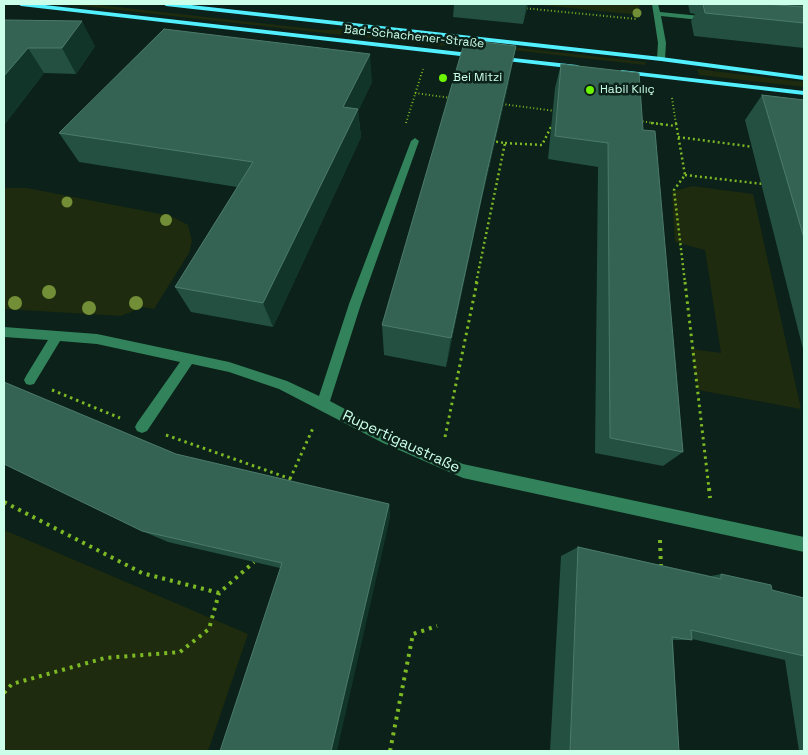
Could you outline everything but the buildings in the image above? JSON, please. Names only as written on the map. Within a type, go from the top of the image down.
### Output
[{"type":"main road","name":"Bad-Schachener-Straße","points":[[21,4],[482,56]]},
{"type":"main road","name":"Bad-Schachener-Straße","points":[[166,4],[661,59],[804,78]]},
{"type":"main road","name":"Bad-Schachener-Straße","points":[[492,57],[588,68]]},
{"type":"main road","points":[[655,76],[661,59]]},
{"type":"main road","points":[[616,71],[804,93]]},
{"type":"street","points":[[655,4],[662,43],[661,59]]},
{"type":"street","points":[[657,18],[718,20]]},
{"type":"street","points":[[323,404],[355,304],[415,141]]},
{"type":"street","name":"Rupertigaustraße","points":[[4,332],[97,339],[229,367],[283,385],[323,404],[388,440],[463,471],[804,545]]},
{"type":"street","points":[[30,380],[57,335]]},
{"type":"street","points":[[142,427],[190,359]]},
{"type":"path","points":[[518,7],[657,18]]},
{"type":"path","points":[[408,111],[423,69]]},
{"type":"path","points":[[415,93],[454,98]]},
{"type":"path","points":[[672,98],[684,175],[674,190],[713,526]]},
{"type":"path","points":[[493,103],[562,112]]},
{"type":"path","points":[[631,120],[676,126]]},
{"type":"path","points":[[487,140],[542,145],[553,123]]},
{"type":"path","points":[[678,137],[756,147]]},
{"type":"path","points":[[440,460],[505,143]]},
{"type":"path","points":[[684,175],[767,185]]},
{"type":"path","points":[[288,486],[323,404]]},
{"type":"path","points":[[4,502],[142,573],[220,593]]},
{"type":"path","points":[[658,514],[661,574]]},
{"type":"path","points":[[4,692],[12,684],[105,658],[180,652],[209,629],[220,593],[254,562]]},
{"type":"path","points":[[390,751],[413,634],[437,626]]},
{"type":"green space","points":[[65,4],[91,4],[322,30],[349,29],[646,62],[645,65],[459,44],[441,46]]},
{"type":"green space","points":[[530,4],[639,4],[640,15]]},
{"type":"green space","points":[[697,69],[804,82],[804,87],[699,75]]},
{"type":"green space","points":[[692,186],[753,194],[801,409],[698,390],[691,349],[721,353],[705,250],[675,242],[672,192]]},
{"type":"green space","points":[[4,188],[27,188],[171,216],[188,225],[192,241],[189,253],[154,309],[143,307],[121,316],[4,309]]},
{"type":"green space","points":[[4,530],[248,634],[208,751],[4,751]]},
{"type":"place","name":"Bei Mitzi","points":[[443,78]]},
{"type":"place","name":"Habil Kılıç","points":[[590,90]]}]
